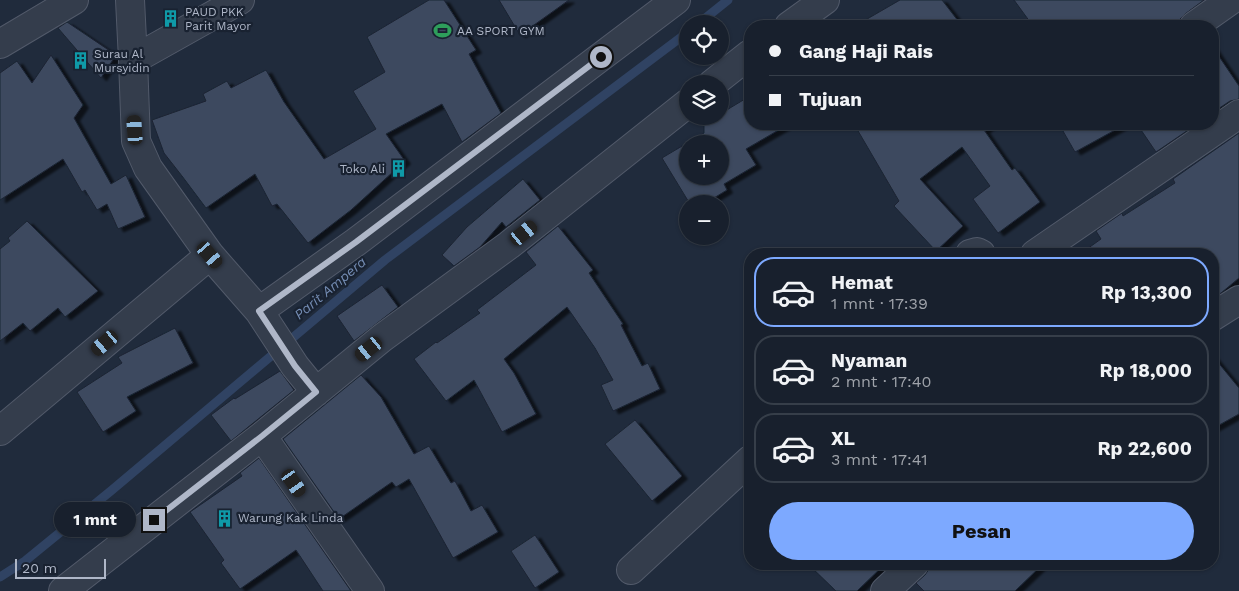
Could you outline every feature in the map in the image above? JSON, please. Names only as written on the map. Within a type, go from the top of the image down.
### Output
[{"type":"street","points":[[0,44],[74,0]]},
{"type":"street","points":[[130,0],[136,142],[148,168],[210,255],[264,319],[295,366],[316,392]]},
{"type":"street","points":[[133,60],[240,0]]},
{"type":"street","points":[[264,319],[364,236],[676,0]]},
{"type":"street","points":[[797,20],[825,0]]},
{"type":"street","points":[[1203,20],[1231,0]]},
{"type":"street","points":[[723,75],[744,59]]},
{"type":"street","points":[[62,591],[262,436],[382,338],[509,245],[679,110]]},
{"type":"street","points":[[1219,128],[1239,114]]},
{"type":"street","points":[[1043,248],[1216,130]]},
{"type":"street","points":[[0,431],[210,255]]},
{"type":"street","points":[[1219,313],[1239,300]]},
{"type":"street","points":[[262,436],[370,591]]},
{"type":"street","points":[[631,570],[744,466]]},
{"type":"street","points":[[885,591],[908,570]]},
{"type":"building","points":[[429,0],[444,0],[476,50],[469,54],[501,113],[462,142],[442,104],[386,134],[405,161],[351,210],[308,243],[277,204],[272,206],[255,174],[206,208],[164,153],[152,120],[206,101],[203,94],[227,81],[231,88],[266,70],[284,102],[324,159],[376,129],[353,91],[385,72],[367,37]]},
{"type":"building","points":[[499,0],[569,0],[520,35]]},
{"type":"building","points":[[900,0],[942,0],[957,20],[865,20]]},
{"type":"building","points":[[1014,0],[1204,0],[1180,20],[1029,20]]},
{"type":"building","points":[[67,22],[116,55],[101,78],[58,28]]},
{"type":"building","points":[[51,55],[83,105],[74,118],[111,184],[126,175],[145,217],[118,229],[107,204],[97,210],[85,190],[82,192],[63,159],[0,200],[0,73],[17,61],[32,83]]},
{"type":"building","points":[[1219,56],[1239,86],[1239,99],[1230,101],[1219,108]]},
{"type":"building","points":[[744,100],[744,130],[779,130],[746,149],[756,165],[729,181],[729,135],[701,135],[704,133],[704,125],[729,125],[729,109]]},
{"type":"building","points":[[858,130],[984,130],[1012,170],[1015,168],[1040,202],[998,233],[973,199],[990,186],[962,147],[920,179],[963,226],[939,248],[933,248],[894,206],[899,201]]},
{"type":"building","points":[[1062,130],[1115,130],[1075,152]]},
{"type":"building","points":[[1141,130],[1188,130],[1156,152]]},
{"type":"building","points":[[1239,133],[1239,278],[1219,294],[1219,248],[1088,248],[1101,239],[1096,231],[1122,213],[1123,216],[1175,183],[1173,179]]},
{"type":"building","points":[[679,148],[679,185],[724,185],[727,190],[719,195],[685,195],[662,158]]},
{"type":"building","points":[[523,179],[540,200],[506,227],[502,222],[480,247],[454,266],[442,255],[467,227]]},
{"type":"building","points":[[27,221],[98,291],[65,317],[58,308],[30,331],[23,323],[0,341],[0,249],[10,241],[8,238]]},
{"type":"building","points":[[558,226],[593,270],[589,273],[623,324],[621,325],[642,366],[648,363],[660,389],[613,411],[601,385],[613,380],[595,348],[567,307],[504,359],[514,373],[536,414],[502,432],[474,380],[446,401],[414,359],[480,313],[477,310],[536,265],[526,252]]},
{"type":"building","points":[[382,285],[398,307],[354,341],[337,316]]},
{"type":"building","points":[[175,328],[193,363],[127,397],[136,411],[103,432],[77,392],[122,363],[118,357]]},
{"type":"building","points":[[1219,364],[1239,388],[1239,414],[1219,425]]},
{"type":"building","points":[[280,371],[294,390],[231,441],[211,415],[234,398]]},
{"type":"building","points":[[361,375],[381,397],[414,454],[429,446],[451,483],[455,481],[471,511],[482,505],[498,532],[453,558],[409,479],[396,487],[392,482],[339,519],[283,439]]},
{"type":"building","points":[[635,420],[682,476],[652,501],[605,444]]},
{"type":"building","points":[[259,458],[351,591],[323,591],[296,550],[240,589],[221,563],[224,560],[190,512],[242,476],[240,473]]},
{"type":"building","points":[[535,535],[559,572],[535,588],[511,551]]},
{"type":"building","points":[[814,570],[879,570],[857,591],[836,591]]},
{"type":"building","points":[[928,570],[1037,570],[1015,591],[924,591],[916,583]]},
{"type":"waterway","name":"Parit Ampera","points":[[709,15],[728,0]]},
{"type":"waterway","name":"Parit Ampera","points":[[0,577],[25,561],[112,490],[385,260],[679,39]]},
{"type":"place","name":"PAUD PKK Parit Mayor","points":[[171,19]]},
{"type":"place","name":"AA SPORT GYM","points":[[443,31]]},
{"type":"place","name":"Surau Al Mursyidin","points":[[80,61]]},
{"type":"place","name":"Toko Ali","points":[[399,169]]},
{"type":"place","name":"Warung Kak Linda","points":[[224,518]]},
{"type":"route","points":[[154,520],[316,392],[295,366],[259,311],[356,242],[601,57]]}]
